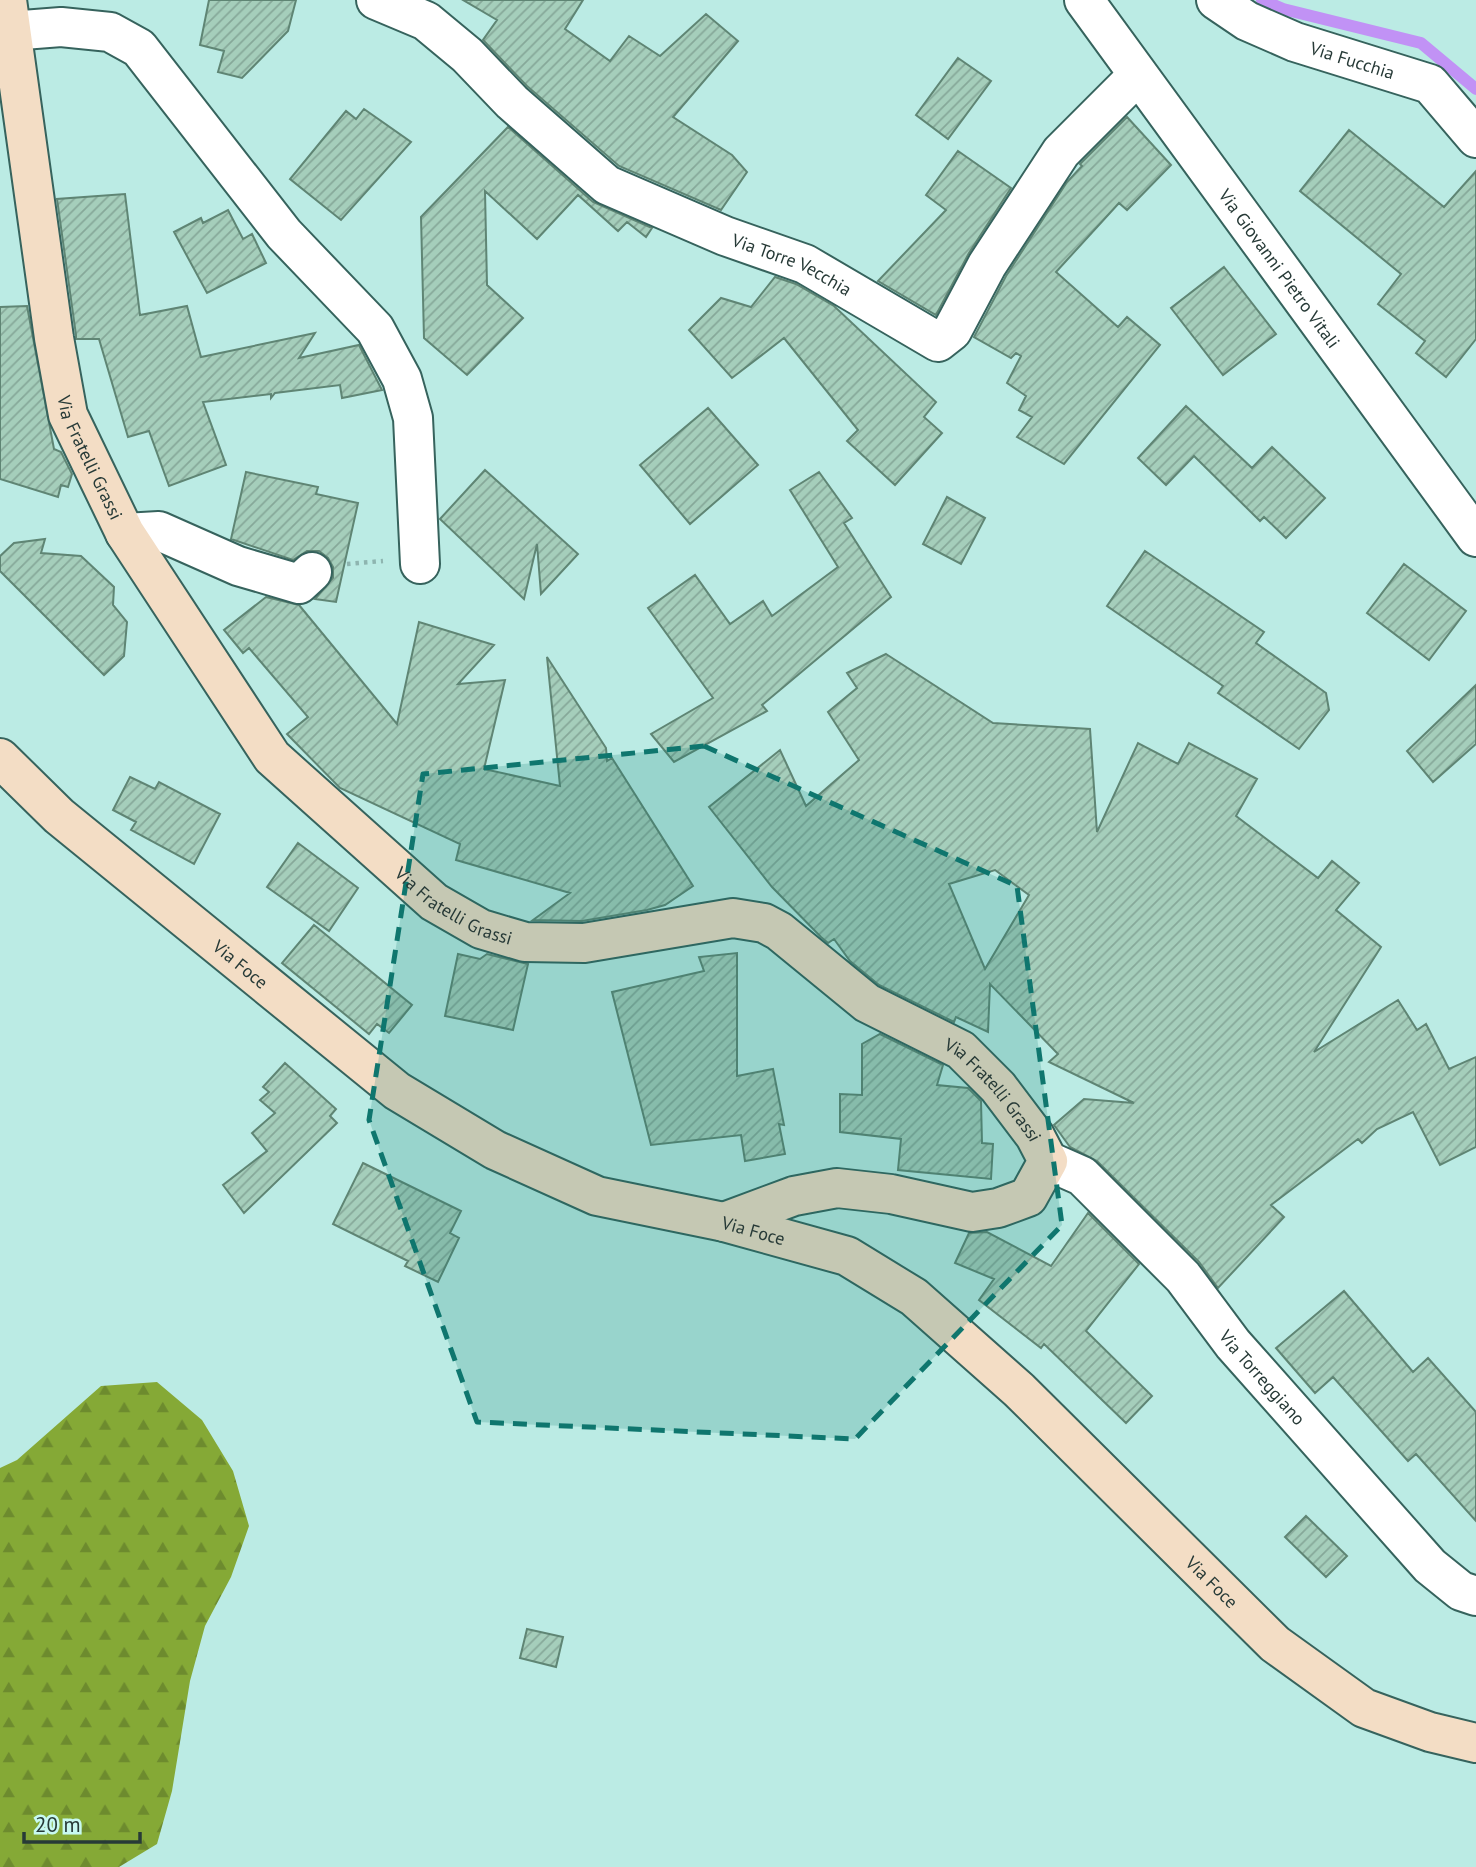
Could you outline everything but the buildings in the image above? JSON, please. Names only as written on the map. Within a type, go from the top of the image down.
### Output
[{"type":"street","name":"Via Torre Vecchia","points":[[376,0],[426,22],[467,55],[512,102],[607,185],[725,236],[805,264],[938,342],[952,331],[987,265],[1061,152],[1138,75]]},
{"type":"street","name":"Via Giovanni Pietro Vitali","points":[[1084,0],[1476,537]]},
{"type":"street","name":"Via Fucchia","points":[[1216,0],[1247,21],[1295,42],[1430,84],[1476,138]]},
{"type":"street","name":"Via Fratelli Grassi","points":[[8,15],[54,338],[68,415],[125,533],[272,757],[434,902],[481,929],[525,942],[584,943],[733,918],[764,923],[779,931],[867,1003],[961,1050],[998,1087],[1035,1136],[1048,1161],[1039,1181],[1028,1196],[998,1208],[972,1212],[891,1194],[836,1188],[794,1196],[724,1222]]},
{"type":"street","points":[[8,15],[61,27],[110,32],[139,48],[284,234],[375,329],[402,379],[413,418],[420,564]]},
{"type":"street","points":[[125,533],[159,531],[238,566],[299,584],[312,572]]},
{"type":"street","name":"Via Foce","points":[[0,758],[59,817],[397,1091],[495,1150],[597,1196],[724,1222],[847,1256],[914,1297],[1019,1390],[1275,1644],[1364,1708],[1430,1732],[1476,1743]]},
{"type":"street","name":"Via Torreggiano","points":[[1048,1161],[1082,1176],[1183,1277],[1233,1344],[1430,1566],[1461,1591],[1476,1596]]},
{"type":"path","points":[[312,572],[373,559],[420,564]]},
{"type":"highlighted area","points":[[704,746],[1017,886],[1062,1225],[855,1439],[477,1422],[369,1120],[423,774]]},
{"type":"green space","points":[[157,1382],[202,1420],[233,1471],[249,1526],[231,1577],[205,1626],[190,1681],[172,1791],[157,1844],[119,1867],[0,1867],[0,1468],[17,1460],[101,1386]]},
{"type":"waterway","points":[[1262,0],[1283,9],[1421,43],[1476,89]]}]
